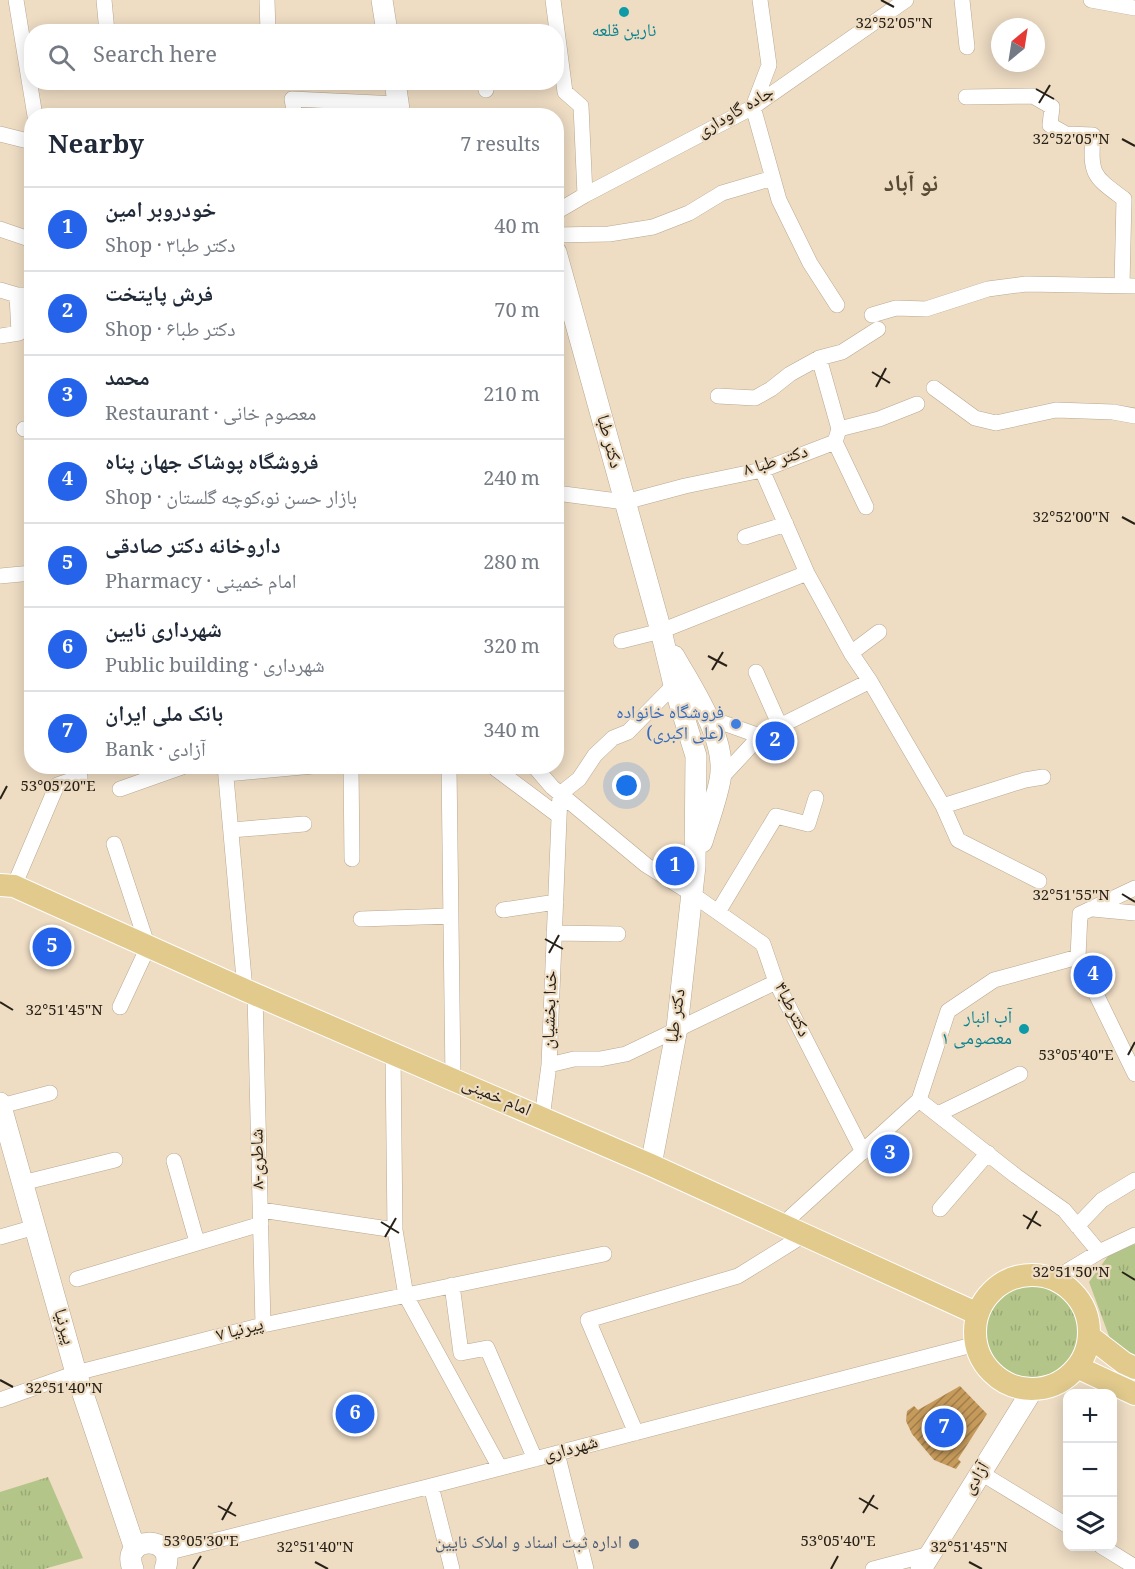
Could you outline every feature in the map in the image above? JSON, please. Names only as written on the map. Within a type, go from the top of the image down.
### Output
[{"type":"main road","name":"امام خمینی","points":[[5,881],[250,992],[651,1165],[978,1314]]},
{"type":"main road","points":[[1037,1275],[1054,1279],[1069,1288],[1081,1301],[1088,1318],[1089,1335],[1086,1353],[1077,1367],[1065,1379],[1057,1383],[1033,1389],[1014,1386],[996,1377],[983,1362],[976,1344],[975,1329],[978,1314],[987,1297],[1001,1283],[1019,1276],[1037,1275]]},
{"type":"main road","points":[[1089,1335],[1124,1363],[1135,1368]]},
{"type":"main road","points":[[1077,1367],[1135,1394]]},
{"type":"street","points":[[16,0],[24,49]]},
{"type":"street","points":[[104,0],[106,24]]},
{"type":"street","points":[[267,0],[268,24]]},
{"type":"street","points":[[385,0],[386,24]]},
{"type":"street","points":[[553,0],[556,24]]},
{"type":"street","points":[[760,0],[769,65],[753,107],[779,200],[810,264],[837,305]]},
{"type":"street","name":"جاده گاوداری","points":[[564,207],[753,107],[906,0]]},
{"type":"street","points":[[962,0],[966,47]]},
{"type":"street","points":[[1091,0],[1135,9]]},
{"type":"street","points":[[564,84],[565,92],[581,106],[585,195]]},
{"type":"street","points":[[31,90],[34,108]]},
{"type":"street","points":[[396,90],[399,108]]},
{"type":"street","points":[[718,396],[755,398],[790,374],[819,358],[842,352],[875,322],[896,308],[926,309],[988,289],[1026,284],[1128,286],[1124,199],[1098,179],[1091,159],[1094,135],[1066,134],[1050,125],[1052,106],[1033,96],[966,97]]},
{"type":"street","points":[[294,108],[292,99],[380,108]]},
{"type":"street","points":[[0,134],[24,140]]},
{"type":"street","points":[[564,235],[609,234],[653,227],[689,213],[722,193],[773,178]]},
{"type":"street","points":[[0,229],[24,237]]},
{"type":"street","name":"دکتر طبا","points":[[564,281],[674,685],[696,756],[695,866],[692,894],[677,1028],[651,1165]]},
{"type":"street","points":[[0,291],[24,295],[19,333],[0,336]]},
{"type":"street","points":[[819,358],[837,436],[866,507]]},
{"type":"street","points":[[934,388],[975,418],[996,423],[1056,410],[1113,412],[1135,416]]},
{"type":"street","name":"دکتر طبا ۸","points":[[625,502],[724,477],[762,470],[837,436],[916,405]]},
{"type":"street","points":[[762,470],[807,573],[850,653],[870,681],[943,806],[958,840],[1039,881]]},
{"type":"street","points":[[564,493],[625,502]]},
{"type":"street","points":[[745,537],[786,524]]},
{"type":"street","points":[[621,641],[661,631],[807,573]]},
{"type":"street","points":[[0,576],[24,574]]},
{"type":"street","name":"دکتر طبا","points":[[661,631],[709,718],[719,748],[721,778],[695,866]]},
{"type":"street","points":[[850,653],[879,632]]},
{"type":"street","points":[[756,672],[780,726]]},
{"type":"street","points":[[721,778],[760,736],[870,681]]},
{"type":"street","points":[[560,794],[579,778],[595,755],[613,738],[628,732],[674,685]]},
{"type":"street","points":[[709,718],[760,736]]},
{"type":"street","points":[[696,756],[719,748]]},
{"type":"street","points":[[120,789],[162,774]]},
{"type":"street","name":"۸-شاطری","points":[[225,774],[250,992],[261,1217],[263,1325]]},
{"type":"street","points":[[351,774],[352,859]]},
{"type":"street","points":[[449,774],[453,1080]]},
{"type":"street","points":[[503,774],[559,816]]},
{"type":"street","name":"دکترطبا۴","points":[[541,774],[560,794],[646,865],[763,944],[776,982],[862,1152]]},
{"type":"street","points":[[5,881],[57,785],[80,777]]},
{"type":"street","points":[[943,806],[1025,780],[1043,777]]},
{"type":"street","name":"خدا بخشیان","points":[[542,1118],[549,1065],[560,794]]},
{"type":"street","points":[[718,912],[776,816],[808,824],[816,798]]},
{"type":"street","points":[[231,830],[304,824]]},
{"type":"street","points":[[114,844],[148,947],[120,1007]]},
{"type":"street","points":[[1135,888],[1080,914],[1078,957],[1135,1074]]},
{"type":"street","points":[[503,909],[556,902]]},
{"type":"street","points":[[1091,909],[1135,913]]},
{"type":"street","points":[[361,919],[451,916]]},
{"type":"street","points":[[554,933],[618,934]]},
{"type":"street","points":[[782,1225],[919,1100],[948,1011],[993,980],[1078,957]]},
{"type":"street","points":[[549,1065],[574,1059],[600,1059],[626,1054],[776,982]]},
{"type":"street","points":[[393,1054],[395,1230],[406,1296],[500,1468]]},
{"type":"street","points":[[938,1114],[1020,1074]]},
{"type":"street","points":[[1,1104],[50,1093]]},
{"type":"street","points":[[919,1100],[1064,1210],[1099,1252]]},
{"type":"street","name":"پیرنیا","points":[[1,1104],[76,1373],[134,1559]]},
{"type":"street","points":[[940,1209],[988,1154]]},
{"type":"street","points":[[22,1183],[115,1160]]},
{"type":"street","points":[[174,1161],[197,1242]]},
{"type":"street","points":[[1077,1226],[1102,1200],[1135,1180]]},
{"type":"street","points":[[77,1279],[197,1242],[261,1217],[395,1230]]},
{"type":"street","points":[[0,1237],[34,1227]]},
{"type":"street","points":[[636,1432],[588,1320],[738,1275],[804,1235]]},
{"type":"street","points":[[1054,1279],[1099,1252],[1135,1235]]},
{"type":"street","name":"پیرنیا ۷","points":[[0,1400],[76,1373],[263,1325],[604,1254]]},
{"type":"street","points":[[452,1284],[461,1353],[487,1348],[535,1459]]},
{"type":"street","name":"شهرداری","points":[[165,1561],[431,1486],[976,1344]]},
{"type":"street","name":"آزادی","points":[[925,1562],[1033,1389]]},
{"type":"street","points":[[557,1453],[586,1569]]},
{"type":"street","points":[[981,1473],[1063,1523]]},
{"type":"street","points":[[431,1486],[452,1569]]},
{"type":"street","points":[[134,1559],[145,1542],[151,1542],[157,1544],[165,1561]]},
{"type":"street","points":[[1109,1551],[1135,1567]]},
{"type":"street","points":[[873,1569],[925,1562]]},
{"type":"green space","points":[[1135,1244],[1135,1363],[1116,1355],[1089,1282],[1111,1252]]},
{"type":"green space","points":[[1032,1285],[1050,1289],[1065,1299],[1075,1314],[1079,1332],[1075,1350],[1065,1365],[1050,1375],[1032,1379],[1014,1375],[999,1365],[989,1350],[985,1332],[989,1314],[999,1299],[1014,1289]]},
{"type":"green space","points":[[48,1477],[83,1558],[44,1569],[0,1569],[0,1492]]},
{"type":"building","points":[[960,1386],[987,1414],[958,1459],[961,1462],[956,1469],[934,1460],[912,1434],[906,1421],[907,1411],[914,1406],[918,1410]]},
{"type":"place","name":"نارین قلعه","points":[[624,12]]},
{"type":"place","name":"فروشگاه خانواده (علی اکبری)","points":[[736,724]]},
{"type":"place","name":"فرش پایتخت","points":[[775,741]]},
{"type":"place","name":"خودروبر امین","points":[[675,866]]},
{"type":"place","name":"داروخانه دکتر صادقی","points":[[52,947]]},
{"type":"place","name":"فروشگاه پوشاک جهان پناه","points":[[1093,975]]},
{"type":"place","name":"آب انبار معصومی ۱","points":[[1024,1029]]},
{"type":"place","name":"محمد","points":[[890,1154]]},
{"type":"place","name":"شهرداری نایین","points":[[355,1414]]},
{"type":"place","name":"بانک ملی ایران","points":[[944,1428]]},
{"type":"place","name":"اداره ثبت اسناد و املاک نایین","points":[[634,1544]]},
{"type":"district","name":"نو آباد","points":[[911,185]]}]
